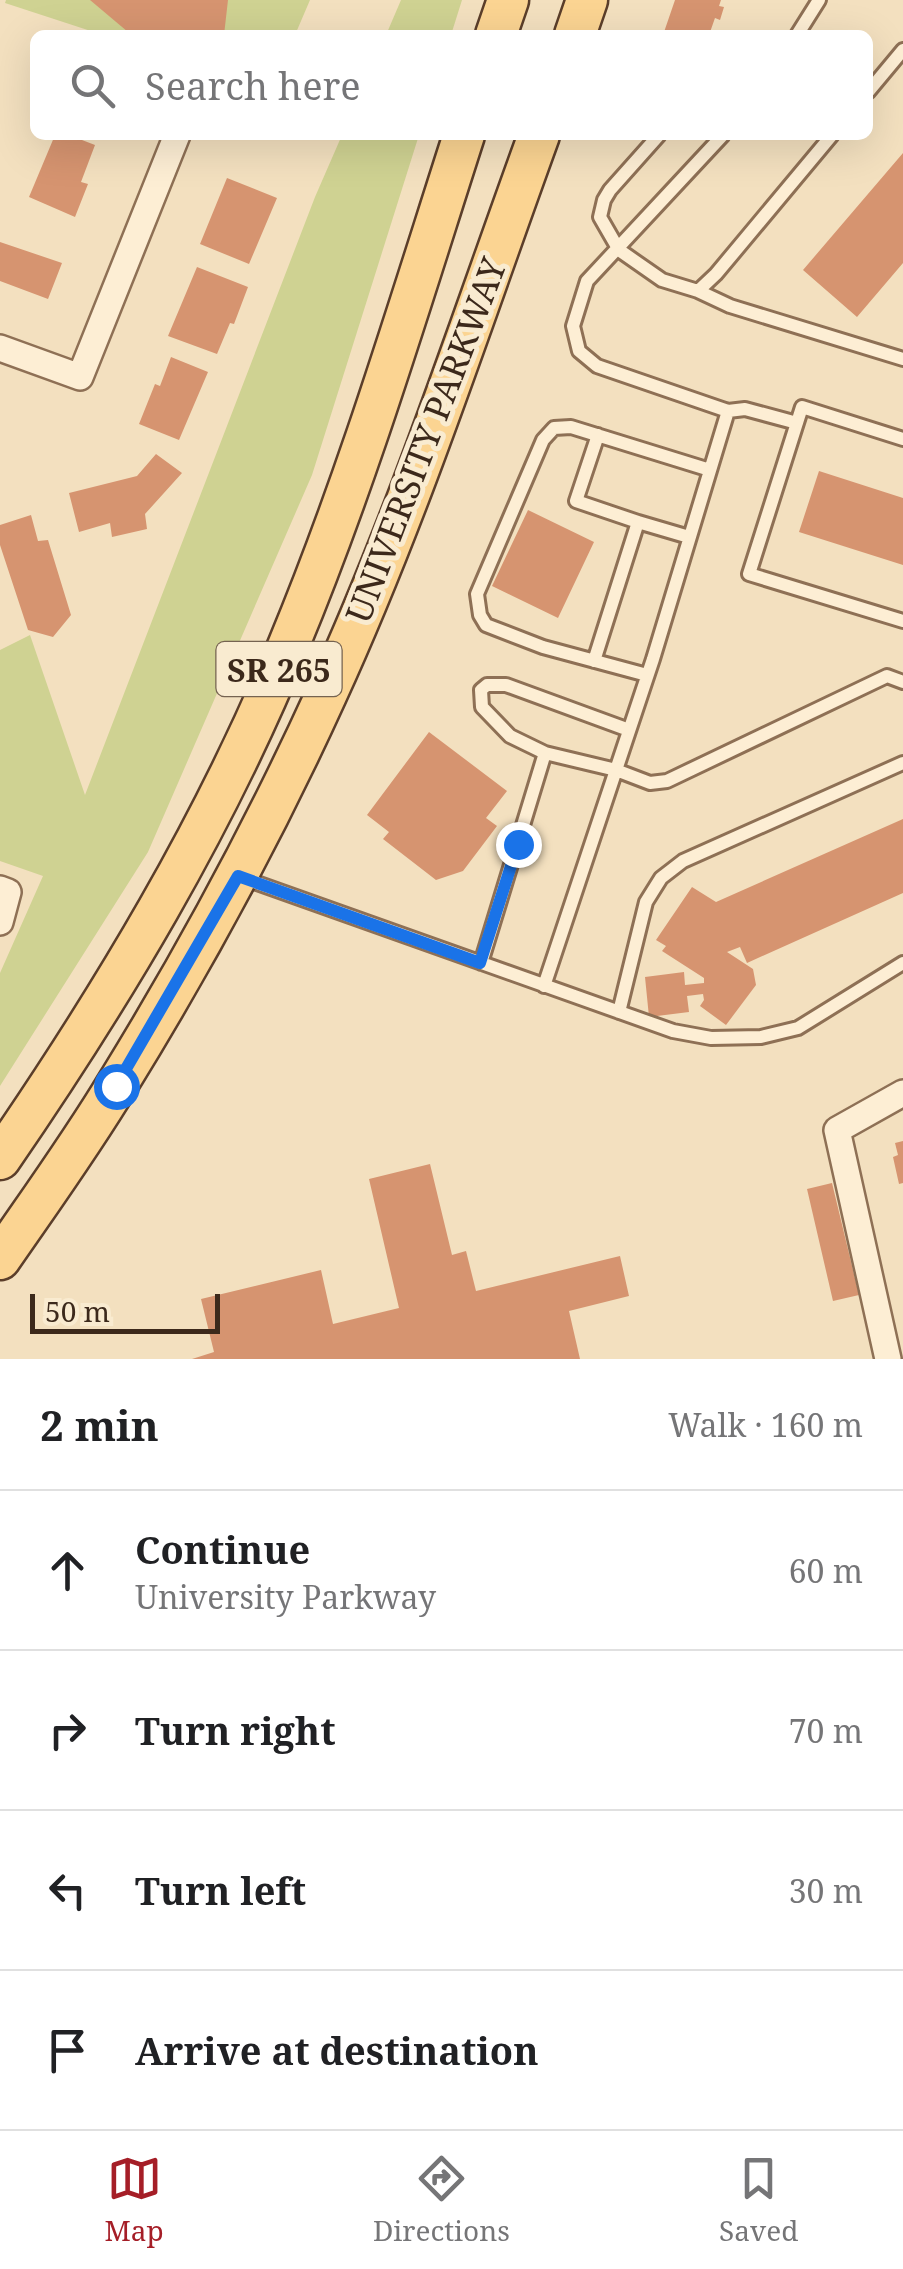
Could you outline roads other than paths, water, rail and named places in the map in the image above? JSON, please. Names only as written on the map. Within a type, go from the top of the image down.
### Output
[{"type":"main road","points":[[498,30],[508,0]]},
{"type":"main road","points":[[577,30],[587,0]]},
{"type":"main road","name":"UNIVERSITY PARKWAY","points":[[0,1159],[120,977],[246,740],[345,502],[462,140]]},
{"type":"main road","name":"UNIVERSITY PARKWAY","points":[[0,1259],[116,1086],[238,876],[328,692],[395,530],[536,140]]},
{"type":"street","points":[[0,348],[80,377],[175,140]]},
{"type":"street","points":[[0,922],[4,890]]},
{"type":"street","points":[[888,1359],[837,1130],[903,1093]]},
{"type":"lane","points":[[800,30],[819,0]]},
{"type":"lane","points":[[873,86],[903,50]]},
{"type":"lane","points":[[655,140],[604,200],[600,217],[619,250],[662,280],[698,290],[730,306],[903,359]]},
{"type":"lane","points":[[719,140],[588,281],[573,326],[579,351],[598,366],[728,411],[745,409],[797,423]]},
{"type":"lane","points":[[698,290],[716,274],[828,140]]},
{"type":"lane","points":[[903,439],[802,407],[749,574],[903,621]]},
{"type":"lane","points":[[544,986],[647,675],[728,411]]},
{"type":"lane","points":[[647,675],[543,647],[486,625],[476,594],[542,440],[554,428],[571,426],[710,470]]},
{"type":"lane","points":[[598,435],[576,502],[689,537]]},
{"type":"lane","points":[[594,661],[638,522]]},
{"type":"lane","points":[[628,730],[506,684],[487,685],[481,690],[482,706],[510,736],[545,753],[616,770],[650,783],[667,781],[887,676],[903,682]]},
{"type":"lane","points":[[480,963],[545,753]]},
{"type":"lane","points":[[619,1012],[646,902],[661,878],[683,861],[903,762]]},
{"type":"lane","points":[[238,876],[673,1031],[711,1038],[761,1036],[798,1028],[903,963]]}]
